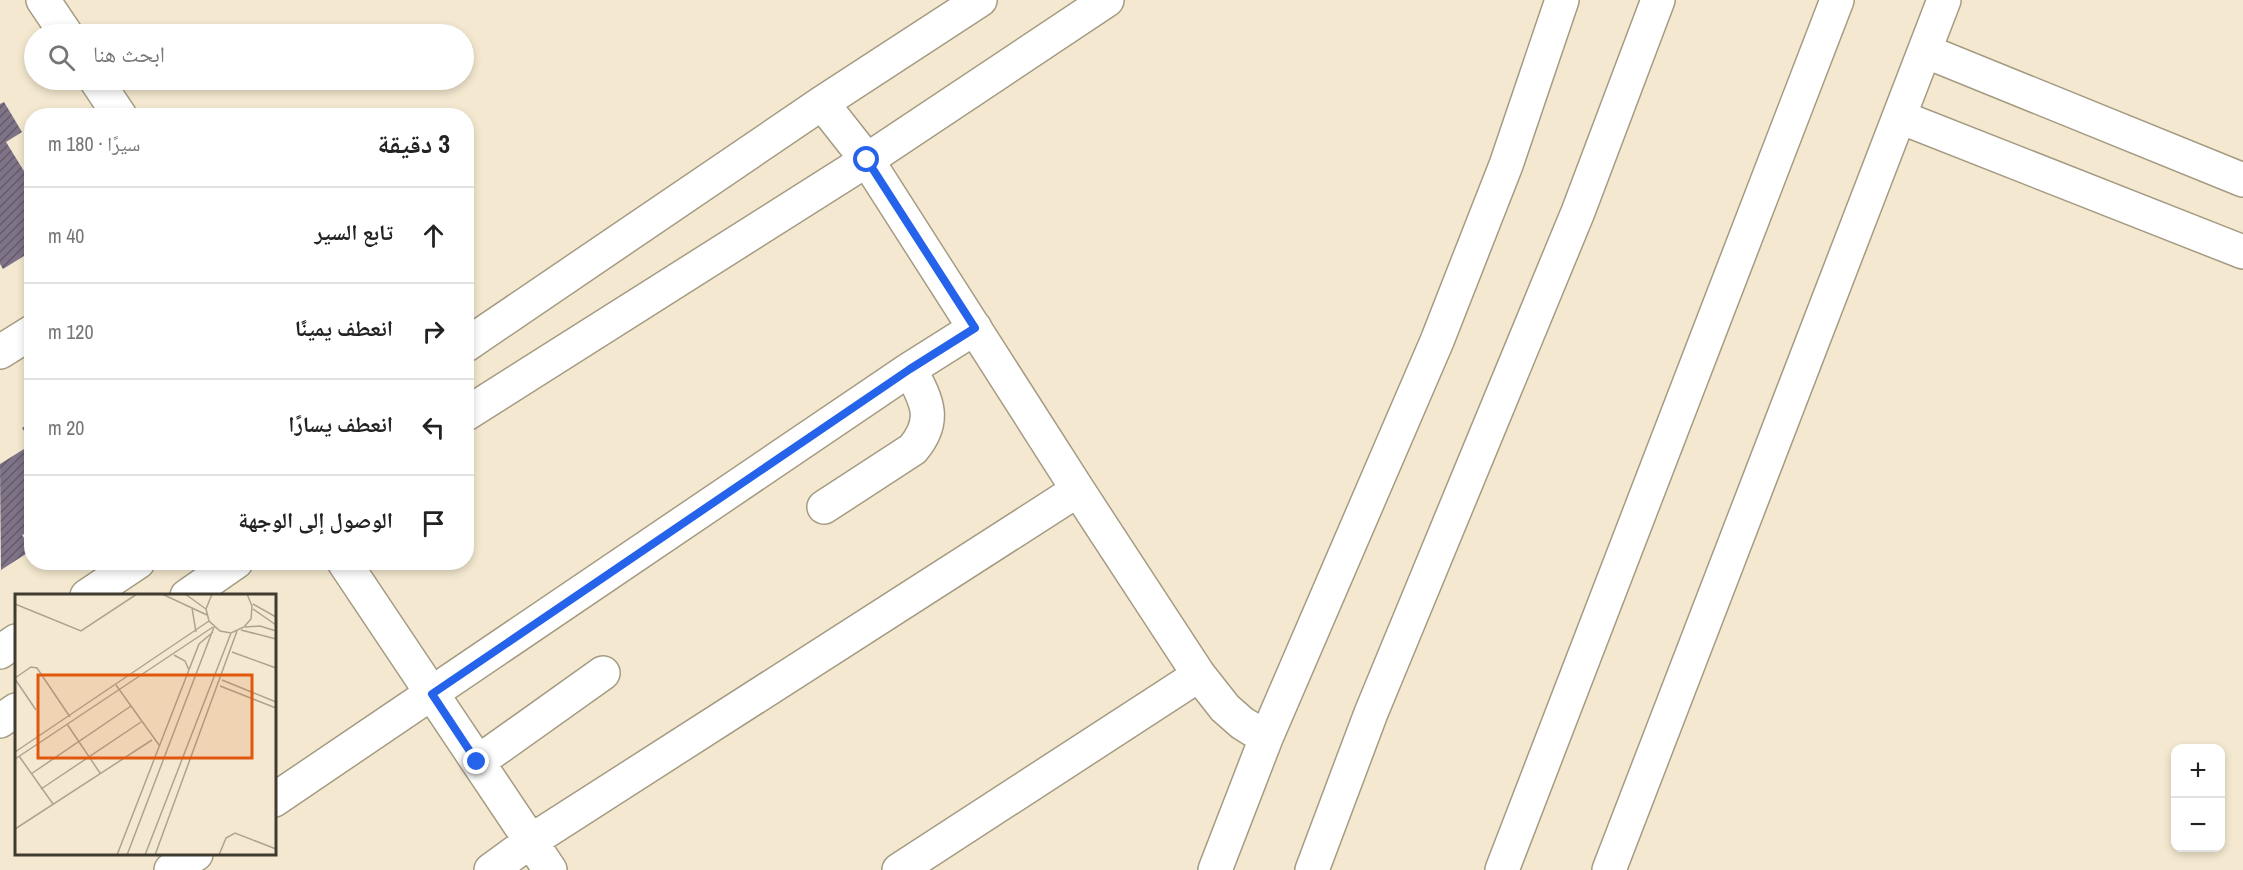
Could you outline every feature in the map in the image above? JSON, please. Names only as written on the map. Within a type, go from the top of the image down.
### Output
[{"type":"street","points":[[43,0],[59,24]]},
{"type":"street","points":[[474,340],[822,103],[980,0]]},
{"type":"street","points":[[474,409],[867,160],[1107,0]]},
{"type":"street","points":[[1215,870],[1266,738],[1437,341],[1506,165],[1562,0]]},
{"type":"street","points":[[1312,870],[1371,714],[1578,212],[1658,0]]},
{"type":"street","points":[[1502,870],[1837,0]]},
{"type":"street","points":[[1609,870],[1944,0]]},
{"type":"street","points":[[1925,51],[2243,180]]},
{"type":"street","points":[[103,90],[115,108]]},
{"type":"street","points":[[822,103],[867,160],[1199,675],[1225,708],[1242,723],[1266,738]]},
{"type":"street","points":[[1900,117],[2243,252]]},
{"type":"street","points":[[276,799],[910,369],[975,328]]},
{"type":"street","points":[[0,352],[24,337]]},
{"type":"street","points":[[824,507],[913,449],[921,439],[926,427],[927,407],[910,369]]},
{"type":"street","points":[[490,870],[531,841],[1078,490]]},
{"type":"street","points":[[90,594],[126,570]]},
{"type":"street","points":[[190,594],[224,570]]},
{"type":"street","points":[[350,570],[550,870]]},
{"type":"street","points":[[0,652],[15,642]]},
{"type":"street","points":[[477,762],[603,673]]},
{"type":"street","points":[[899,870],[1199,675]]},
{"type":"street","points":[[0,721],[15,711]]},
{"type":"street","points":[[171,870],[194,855]]},
{"type":"building","points":[[4,102],[22,132],[6,142],[24,171],[24,256],[3,269],[0,264],[0,104]]},
{"type":"building","points":[[24,449],[24,534],[22,535],[24,555],[1,570],[0,464]]},
{"type":"route","points":[[477,762],[432,694],[910,369],[975,328],[867,160]]}]
